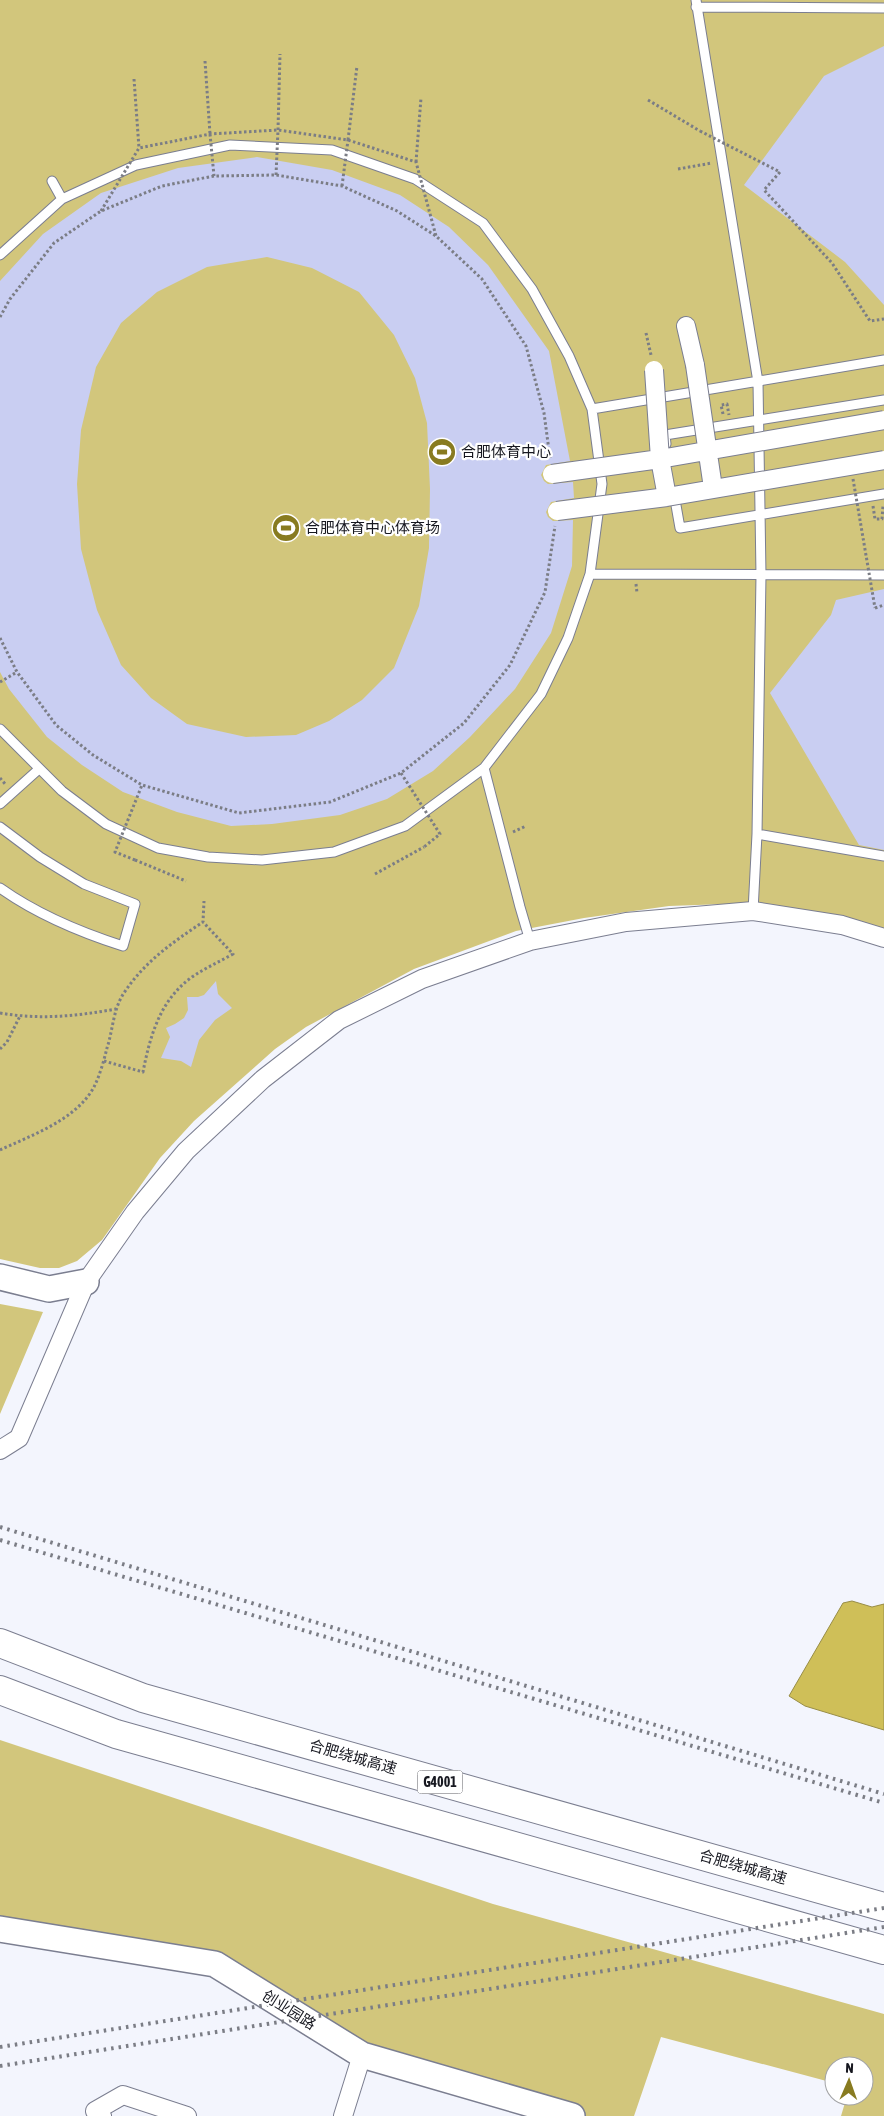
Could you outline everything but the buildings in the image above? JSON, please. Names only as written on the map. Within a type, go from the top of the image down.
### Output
[{"type":"highway","name":"合肥绕城高速","points":[[0,1643],[143,1698],[884,1907]]},
{"type":"highway","points":[[0,1690],[116,1734],[884,1950]]},
{"type":"street","points":[[686,326],[695,365],[713,488]]},
{"type":"street","points":[[654,370],[660,459],[667,497]]},
{"type":"street","points":[[552,474],[660,459],[884,420]]},
{"type":"street","points":[[557,511],[667,497],[884,460]]},
{"type":"street","points":[[0,1450],[19,1438],[86,1282],[135,1212],[186,1151],[263,1080],[339,1020],[422,979],[530,942],[626,922],[753,911],[842,925],[884,938]]},
{"type":"street","points":[[0,1277],[49,1289],[86,1282]]},
{"type":"street","name":"创业园路","points":[[0,1929],[215,1964],[362,2055],[572,2116]]},
{"type":"street","points":[[343,2116],[362,2055]]},
{"type":"street","points":[[102,2116],[95,2111],[122,2095],[187,2116]]},
{"type":"lane","points":[[753,911],[757,834],[760,575],[758,382],[696,3],[884,8]]},
{"type":"lane","points":[[0,255],[62,199],[136,165],[230,145],[332,150],[415,179],[483,223],[532,289],[569,356],[592,409],[602,484],[590,574],[568,638],[541,694],[484,768],[405,826],[334,852],[262,860],[208,857],[158,848],[106,824],[62,791],[0,729]]},
{"type":"lane","points":[[52,181],[62,199]]},
{"type":"lane","points":[[592,409],[884,360]]},
{"type":"lane","points":[[884,400],[665,435],[680,528],[884,494]]},
{"type":"lane","points":[[590,574],[884,575]]},
{"type":"lane","points":[[484,768],[530,942]]},
{"type":"lane","points":[[0,804],[39,769]]},
{"type":"lane","points":[[0,888],[20,902],[76,931],[123,946],[135,904],[84,884],[1,832]]},
{"type":"lane","points":[[757,834],[884,856]]},
{"type":"path","points":[[276,175],[280,54]]},
{"type":"path","points":[[205,61],[214,176]]},
{"type":"path","points":[[342,186],[357,66]]},
{"type":"path","points":[[102,211],[139,148],[134,78]]},
{"type":"path","points":[[422,98],[416,162],[436,236]]},
{"type":"path","points":[[648,100],[700,131],[780,172],[764,190],[832,264],[870,321],[884,319]]},
{"type":"path","points":[[139,148],[210,134],[278,130],[348,140],[416,162]]},
{"type":"path","points":[[678,169],[723,161]]},
{"type":"path","points":[[0,317],[10,298],[54,243],[102,211],[162,186],[214,176],[276,175],[342,186],[397,210],[436,236],[482,279],[526,346],[544,413],[552,474]]},
{"type":"path","points":[[646,333],[654,370]]},
{"type":"path","points":[[851,466],[875,608],[884,606]]},
{"type":"path","points":[[0,638],[17,672],[56,725],[93,755],[142,785],[239,814],[330,802],[401,773],[464,723],[510,665],[545,592],[557,511]]},
{"type":"path","points":[[0,682],[17,672]]},
{"type":"path","points":[[375,874],[424,847],[440,834],[401,773]]},
{"type":"path","points":[[142,785],[115,852],[186,881]]},
{"type":"path","points":[[104,1061],[143,1072],[149,1039],[164,1006],[191,978],[233,954],[203,922],[204,901]]},
{"type":"path","points":[[0,1150],[51,1127],[74,1110],[93,1088],[104,1061],[116,1009],[123,993],[164,949],[203,922]]},
{"type":"path","points":[[0,1013],[55,1018],[116,1009]]},
{"type":"path","points":[[0,1049],[7,1042],[20,1016]]},
{"type":"shaded area","name":"合肥体育中心","points":[[0,0],[884,0],[884,932],[791,908],[725,904],[669,906],[584,918],[516,931],[414,969],[306,1027],[275,1049],[194,1121],[160,1158],[102,1240],[77,1261],[59,1268],[40,1268],[0,1259]]},
{"type":"shaded area","points":[[0,1304],[43,1312],[0,1414]]},
{"type":"shaded area","points":[[852,1601],[872,1607],[884,1604],[884,1730],[805,1706],[789,1696],[843,1603]]},
{"type":"shaded area","points":[[0,1740],[493,1904],[884,2014],[884,2116],[841,2116],[844,2106],[874,2106],[874,2056],[824,2056],[824,2080],[661,2037],[634,2116],[572,2116],[362,2055],[215,1964],[0,1929]]},
{"type":"railway","points":[[0,1527],[884,1794]]},
{"type":"railway","points":[[0,1540],[884,1803]]},
{"type":"railway","points":[[0,2047],[884,1908]]},
{"type":"railway","points":[[0,2066],[884,1927]]},
{"type":"place","name":"合肥体育中心","points":[[442,452]]},
{"type":"place","name":"合肥体育中心体育场","points":[[286,528]]}]
